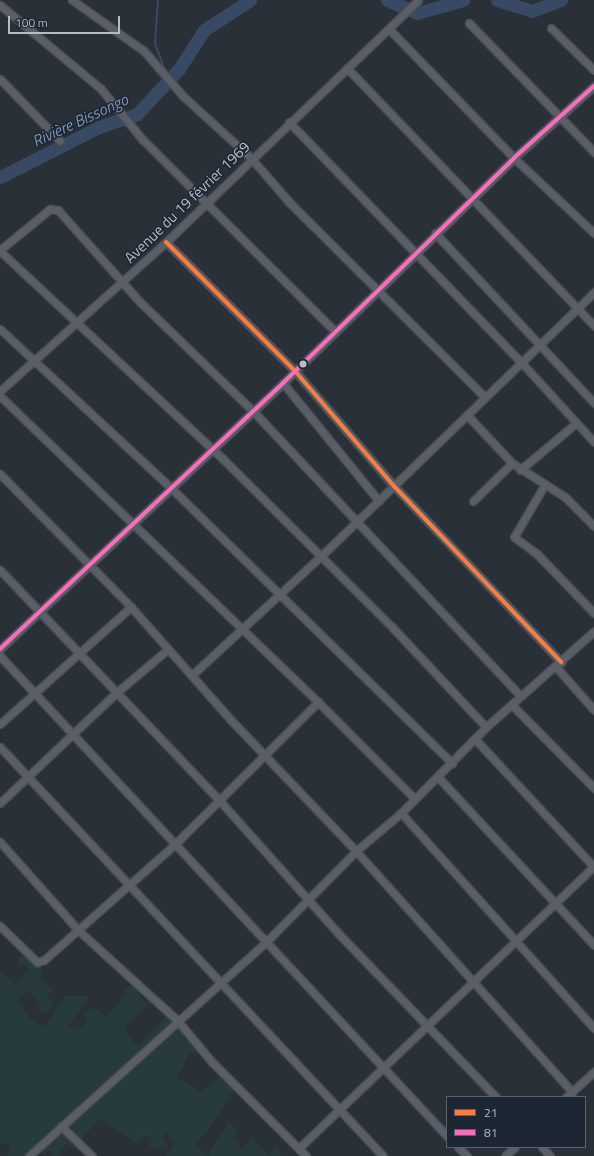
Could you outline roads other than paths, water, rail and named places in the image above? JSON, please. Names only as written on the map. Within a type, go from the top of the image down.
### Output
[{"type":"street","points":[[72,0],[144,50],[183,96],[251,158],[290,203],[485,397]]},
{"type":"street","name":"Avenue du 19 février 1969","points":[[0,391],[166,242],[251,158],[418,0]]},
{"type":"street","points":[[0,5],[101,89],[142,139],[208,202],[335,331]]},
{"type":"street","points":[[469,23],[563,116],[594,152]]},
{"type":"street","points":[[551,28],[594,70]]},
{"type":"street","points":[[389,29],[514,158],[594,233]]},
{"type":"street","points":[[347,68],[473,197],[594,326]]},
{"type":"street","points":[[0,79],[60,141]]},
{"type":"street","points":[[0,649],[91,564],[170,487],[283,383],[378,291],[415,252],[514,158],[563,116],[594,86]]},
{"type":"street","points":[[289,122],[521,362],[594,442]]},
{"type":"street","points":[[486,727],[321,556],[211,449],[0,251],[55,208],[185,349],[253,411],[521,696]]},
{"type":"street","points":[[435,233],[537,344],[594,403]]},
{"type":"street","points":[[166,242],[295,371],[394,486],[558,664],[594,710]]},
{"type":"street","points":[[192,675],[379,501],[521,362],[537,344],[594,292]]},
{"type":"street","points":[[0,329],[170,487],[452,763]]},
{"type":"street","points":[[283,383],[379,501]]},
{"type":"street","points":[[0,396],[132,524],[243,628],[415,799]]},
{"type":"street","points":[[467,415],[520,470],[565,497],[594,526]]},
{"type":"street","points":[[520,470],[576,423]]},
{"type":"street","points":[[473,501],[512,463]]},
{"type":"street","points":[[0,474],[91,564],[265,756],[356,851],[569,1094],[594,1072]]},
{"type":"street","points":[[545,484],[514,537],[537,554],[594,613]]},
{"type":"street","points":[[0,570],[80,652],[116,693],[219,800],[309,900],[495,1096]]},
{"type":"street","points":[[0,724],[131,607]]},
{"type":"street","points":[[29,1156],[177,1020],[267,941],[356,851],[401,813],[438,777],[486,727],[594,631]]},
{"type":"street","points":[[0,803],[73,736],[116,693],[168,649]]},
{"type":"street","points":[[0,656],[73,736],[267,941],[382,1068],[446,1135]]},
{"type":"street","points":[[0,926],[37,962],[44,960],[131,885],[175,844],[318,702]]},
{"type":"street","points":[[512,705],[594,788]]},
{"type":"street","points":[[299,1148],[427,1024],[516,942],[594,867],[475,738]]},
{"type":"street","points":[[0,747],[222,981],[337,1110],[383,1156]]},
{"type":"street","points":[[438,777],[594,945]]},
{"type":"street","points":[[401,813],[594,1028]]},
{"type":"street","points":[[0,842],[78,930],[177,1020],[212,1062],[306,1156]]},
{"type":"street","points":[[61,1126],[92,1156]]},
{"type":"street","points":[[459,1148],[466,1156]]},
{"type":"street","points":[[505,1156],[514,1148]]},
{"type":"street","points":[[543,1148],[550,1156]]},
{"type":"waterway","points":[[158,0],[155,43],[166,73]]},
{"type":"waterway","name":"Rivière Bissongo","points":[[0,177],[99,127],[137,114],[179,69],[204,30],[250,0]]},
{"type":"waterway","name":"Rivière Bissongo","points":[[387,0],[417,13],[463,0]]},
{"type":"waterway","name":"Rivière Bissongo","points":[[497,0],[532,11],[561,0]]}]
